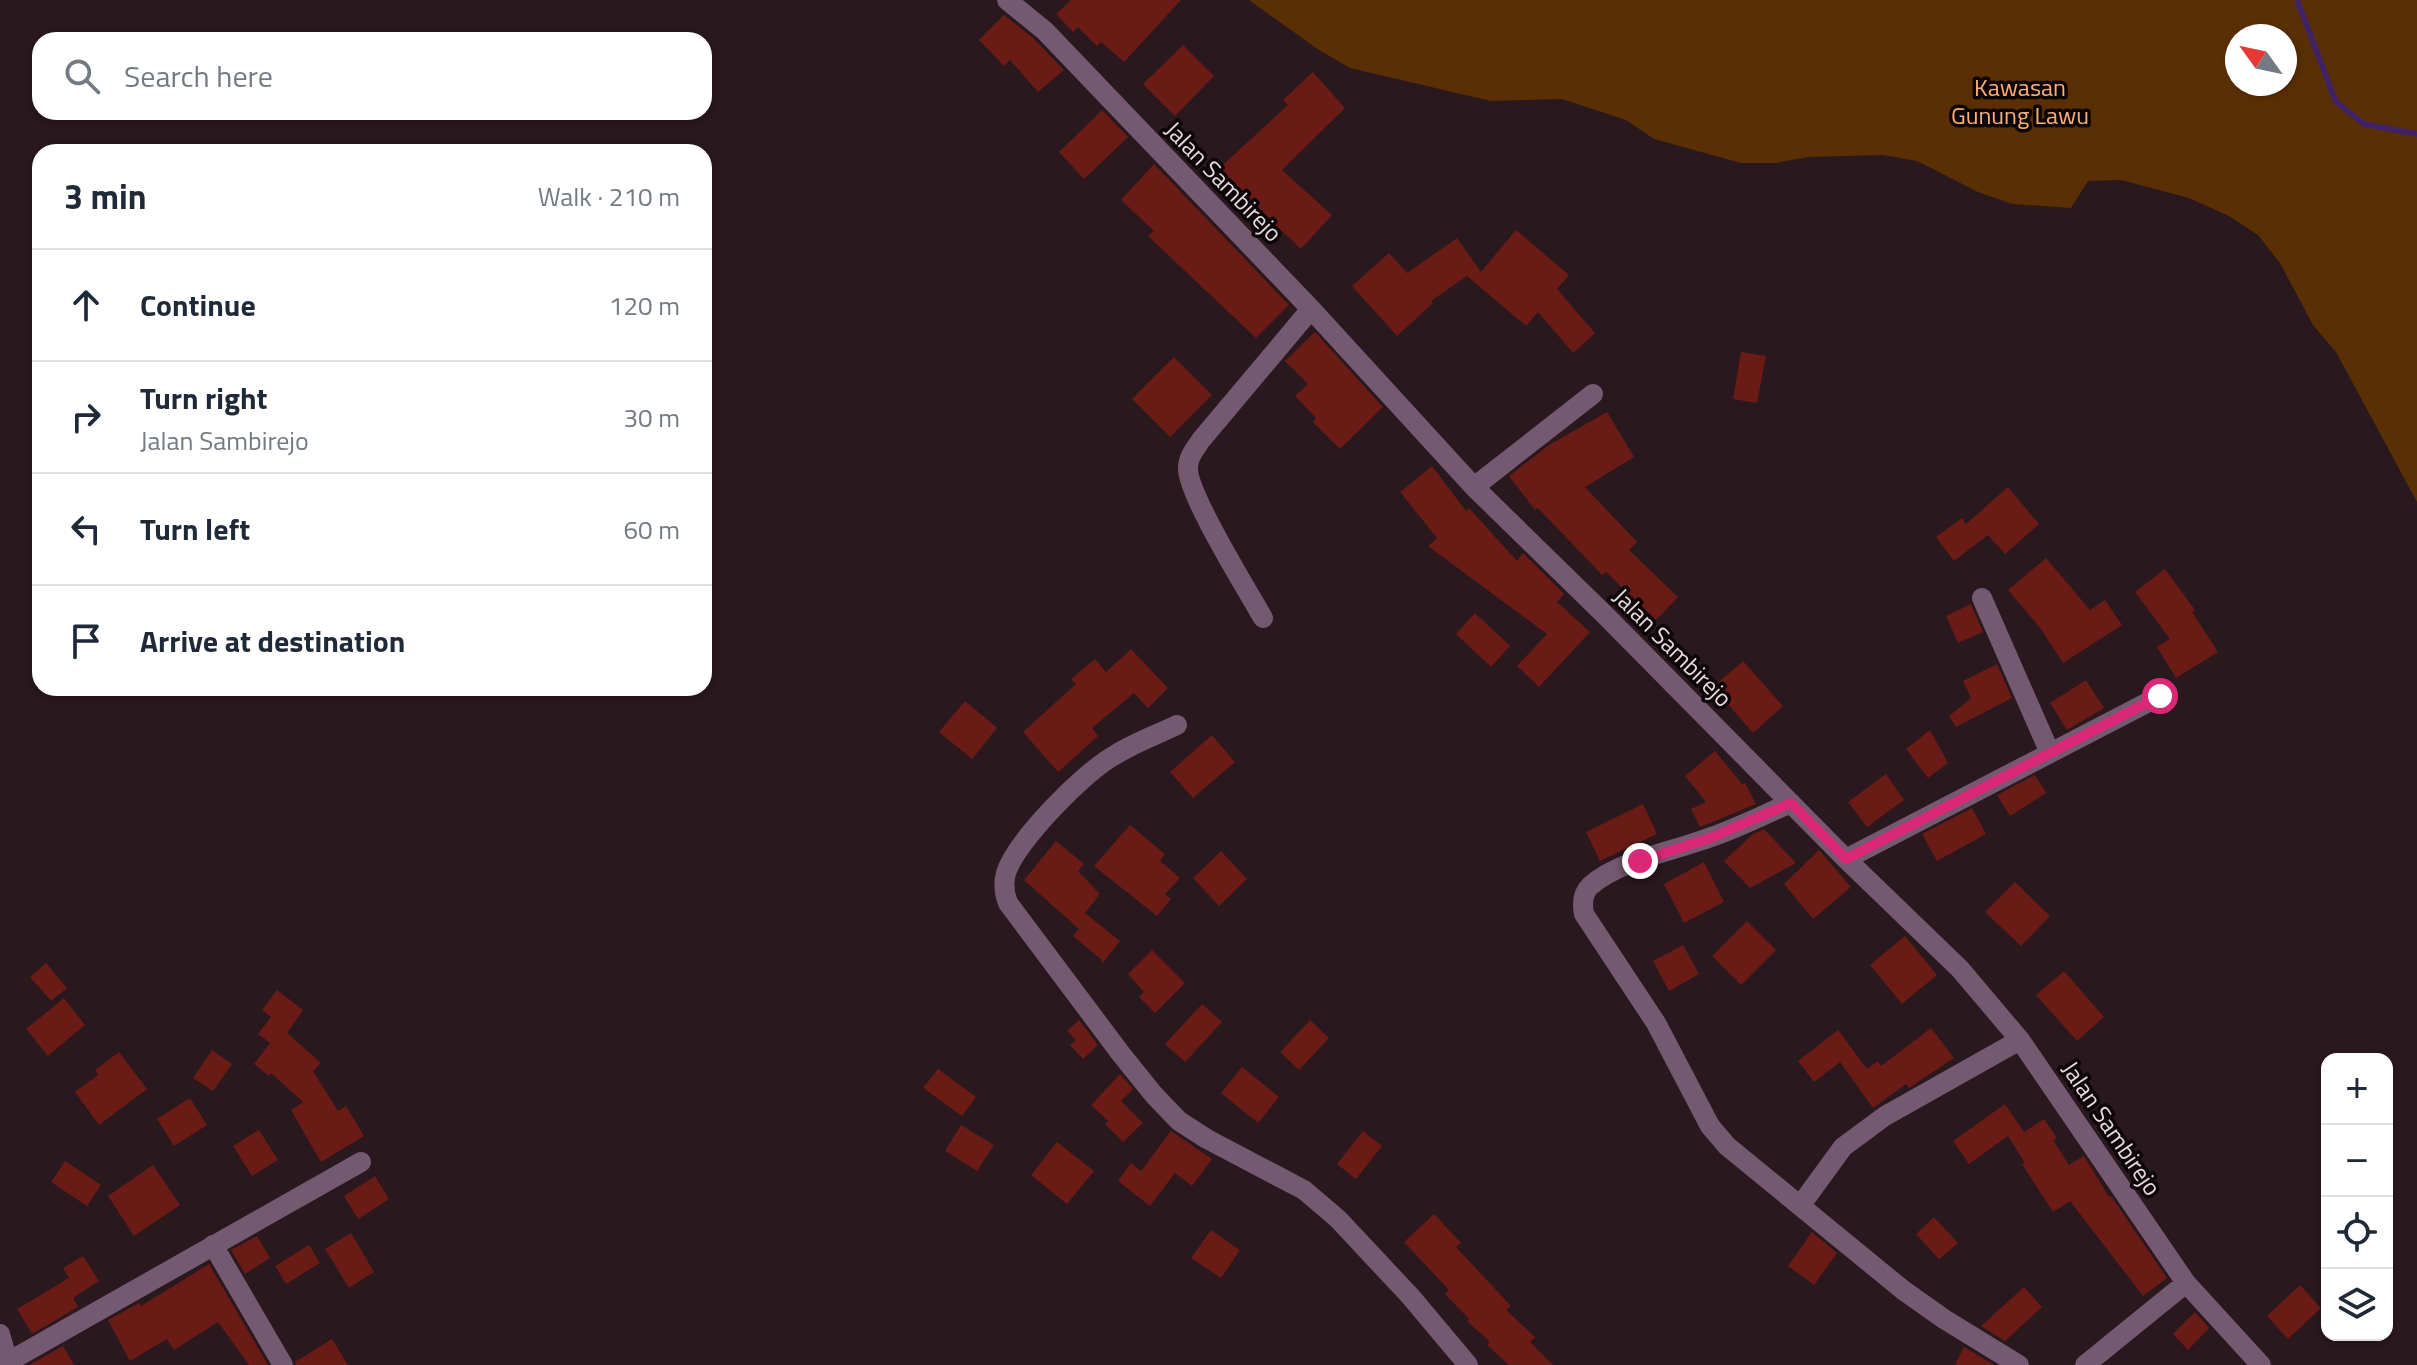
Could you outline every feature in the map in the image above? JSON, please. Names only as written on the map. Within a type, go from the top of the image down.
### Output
[{"type":"street","name":"Jalan Sambirejo","points":[[1007,0],[1045,31],[1311,309],[1474,487],[1960,969],[2020,1040],[2186,1283],[2261,1365]]},
{"type":"street","points":[[1263,618],[1194,493],[1187,467],[1201,440],[1311,309]]},
{"type":"street","points":[[1474,487],[1593,394]]},
{"type":"street","points":[[1982,598],[2050,753]]},
{"type":"street","points":[[1846,859],[2160,696]]},
{"type":"street","points":[[1177,725],[1115,754],[1071,788],[1021,847],[1007,870],[1004,893],[1008,903],[1121,1054],[1179,1121],[1315,1199],[1338,1219],[1400,1286],[1468,1365]]},
{"type":"street","points":[[1791,803],[1713,837],[1602,877],[1587,888],[1582,903],[1584,914],[1656,1023],[1710,1126],[1727,1146],[1903,1290],[2019,1365]]},
{"type":"street","points":[[1800,1206],[1843,1147],[1885,1116],[2020,1040]]},
{"type":"street","points":[[0,1334],[9,1364],[361,1162]]},
{"type":"street","points":[[213,1245],[283,1365]]},
{"type":"street","points":[[2085,1365],[2186,1283]]},
{"type":"green space","name":"Kawasan Gunung Lawu","points":[[1249,0],[2417,0],[2417,502],[2336,352],[2313,325],[2280,263],[2258,235],[2229,216],[2189,198],[2121,180],[2088,181],[2071,208],[2012,204],[1978,192],[1917,161],[1883,155],[1741,163],[1654,139],[1626,120],[1562,99],[1491,101],[1350,68]]},
{"type":"building","points":[[1071,0],[1181,0],[1124,62],[1101,42],[1097,46],[1078,27],[1073,32],[1056,14]]},
{"type":"building","points":[[1004,15],[1032,37],[1064,70],[1038,92],[1010,60],[1004,66],[979,40]]},
{"type":"building","points":[[1183,45],[1214,76],[1175,116],[1143,84]]},
{"type":"building","points":[[1313,72],[1345,108],[1282,170],[1332,215],[1301,249],[1249,200],[1244,204],[1215,172],[1288,105],[1283,100]]},
{"type":"building","points":[[1102,110],[1128,137],[1084,179],[1059,152]]},
{"type":"building","points":[[1154,164],[1289,305],[1256,338],[1148,236],[1154,231],[1121,200]]},
{"type":"building","points":[[1516,230],[1569,275],[1557,289],[1595,333],[1573,353],[1538,312],[1526,326],[1467,276],[1431,301],[1433,303],[1397,336],[1352,286],[1389,253],[1407,273],[1457,238],[1481,272]]},
{"type":"building","points":[[1315,332],[1383,407],[1340,449],[1313,422],[1316,418],[1295,396],[1308,384],[1285,361]]},
{"type":"building","points":[[1741,352],[1766,356],[1757,403],[1733,399]]},
{"type":"building","points":[[1174,357],[1212,395],[1170,437],[1132,399]]},
{"type":"building","points":[[1607,412],[1634,457],[1585,487],[1637,542],[1629,550],[1678,597],[1656,620],[1606,572],[1602,575],[1538,508],[1535,510],[1509,476],[1549,445]]},
{"type":"building","points":[[1432,466],[1466,511],[1469,508],[1517,561],[1523,553],[1564,594],[1557,602],[1590,632],[1539,687],[1517,666],[1547,634],[1428,546],[1437,538],[1400,492]]},
{"type":"building","points":[[2008,487],[2039,524],[2005,554],[1988,535],[1954,561],[1936,537],[1962,518],[1966,524]]},
{"type":"building","points":[[2046,558],[2090,610],[2105,600],[2122,625],[2063,663],[2041,629],[2008,590]]},
{"type":"building","points":[[2165,569],[2195,610],[2192,612],[2218,652],[2176,678],[2157,647],[2170,639],[2135,592]]},
{"type":"building","points":[[1971,604],[1983,632],[1958,643],[1946,616]]},
{"type":"building","points":[[1475,613],[1510,646],[1491,667],[1456,634]]},
{"type":"building","points":[[1131,649],[1168,688],[1148,708],[1134,693],[1092,728],[1098,736],[1058,772],[1023,732],[1076,684],[1071,679],[1095,659],[1106,672]]},
{"type":"building","points":[[1743,661],[1783,706],[1753,733],[1713,687]]},
{"type":"building","points":[[1997,664],[2012,698],[1956,727],[1949,716],[1971,698],[1963,681]]},
{"type":"building","points":[[2086,680],[2104,708],[2067,730],[2050,703]]},
{"type":"building","points":[[965,701],[997,728],[972,759],[939,732]]},
{"type":"building","points":[[1930,730],[1948,763],[1928,778],[1906,749]]},
{"type":"building","points":[[1212,735],[1235,762],[1193,798],[1170,772]]},
{"type":"building","points":[[1715,751],[1742,784],[1745,783],[1756,804],[1700,827],[1691,809],[1706,802],[1685,776]]},
{"type":"building","points":[[1886,774],[1904,800],[1867,827],[1848,802]]},
{"type":"building","points":[[2035,775],[2046,793],[2010,816],[1997,795]]},
{"type":"building","points":[[1643,804],[1657,834],[1600,861],[1586,832]]},
{"type":"building","points":[[1972,808],[1986,834],[1937,861],[1922,834]]},
{"type":"building","points":[[1130,825],[1165,854],[1160,861],[1180,878],[1165,894],[1171,899],[1157,916],[1094,866]]},
{"type":"building","points":[[1764,829],[1796,863],[1750,888],[1724,861],[1753,834]]},
{"type":"building","points":[[1056,841],[1084,864],[1078,871],[1100,894],[1085,913],[1120,941],[1102,964],[1102,960],[1073,936],[1079,929],[1024,880]]},
{"type":"building","points":[[1819,850],[1851,887],[1813,919],[1784,884]]},
{"type":"building","points":[[1221,851],[1247,879],[1219,906],[1193,878]]},
{"type":"building","points":[[1704,862],[1724,902],[1684,923],[1664,884]]},
{"type":"building","points":[[2015,882],[2050,916],[2021,946],[1985,912]]},
{"type":"building","points":[[1747,921],[1776,950],[1741,985],[1712,956]]},
{"type":"building","points":[[1905,936],[1937,975],[1902,1004],[1870,965]]},
{"type":"building","points":[[1683,945],[1699,974],[1669,991],[1653,961]]},
{"type":"building","points":[[1152,950],[1185,983],[1155,1013],[1139,997],[1144,992],[1128,974]]},
{"type":"building","points":[[46,963],[67,988],[51,1001],[30,977]]},
{"type":"building","points":[[2064,971],[2104,1017],[2077,1041],[2036,995]]},
{"type":"building","points":[[277,990],[303,1010],[287,1033],[321,1063],[313,1071],[338,1111],[346,1106],[364,1136],[321,1162],[291,1110],[303,1102],[271,1073],[269,1076],[254,1064],[270,1043],[258,1034],[271,1017],[262,1010]]},
{"type":"building","points":[[64,998],[85,1025],[48,1056],[26,1029]]},
{"type":"building","points":[[1202,1004],[1222,1022],[1185,1062],[1165,1044]]},
{"type":"building","points":[[1079,1020],[1098,1045],[1083,1059],[1070,1045],[1076,1040],[1067,1031]]},
{"type":"building","points":[[1310,1020],[1329,1038],[1299,1070],[1280,1052]]},
{"type":"building","points":[[1931,1028],[1954,1058],[1909,1088],[1906,1084],[1873,1108],[1840,1062],[1814,1082],[1798,1061],[1838,1030],[1867,1069],[1878,1061],[1881,1066]]},
{"type":"building","points":[[212,1050],[232,1064],[213,1091],[193,1078]]},
{"type":"building","points":[[119,1052],[147,1089],[99,1125],[75,1092],[98,1075],[95,1070]]},
{"type":"building","points":[[1242,1067],[1279,1097],[1258,1123],[1221,1093]]},
{"type":"building","points":[[938,1069],[976,1097],[962,1116],[923,1088]]},
{"type":"building","points":[[1120,1074],[1133,1089],[1121,1101],[1143,1123],[1123,1142],[1091,1105]]},
{"type":"building","points":[[190,1098],[207,1125],[174,1146],[157,1119]]},
{"type":"building","points":[[2005,1104],[2024,1132],[2044,1119],[2069,1165],[2084,1156],[2167,1278],[2143,1296],[2070,1201],[2053,1212],[2008,1136],[1969,1164],[1953,1141]]},
{"type":"building","points":[[961,1125],[994,1145],[977,1171],[945,1151]]},
{"type":"building","points":[[259,1130],[278,1160],[252,1176],[233,1146]]},
{"type":"building","points":[[1171,1131],[1212,1159],[1192,1186],[1175,1173],[1150,1206],[1118,1181],[1131,1163],[1141,1171]]},
{"type":"building","points":[[1363,1131],[1382,1146],[1356,1179],[1337,1164]]},
{"type":"building","points":[[1057,1142],[1094,1171],[1067,1204],[1031,1175]]},
{"type":"building","points":[[65,1161],[101,1185],[87,1206],[51,1182]]},
{"type":"building","points":[[153,1165],[180,1205],[134,1236],[108,1196]]},
{"type":"building","points":[[375,1176],[389,1199],[358,1219],[344,1196]]},
{"type":"building","points":[[1434,1214],[1461,1243],[1456,1247],[1511,1306],[1506,1310],[1535,1337],[1530,1342],[1553,1365],[1509,1365],[1487,1345],[1490,1342],[1467,1321],[1469,1319],[1445,1294],[1449,1290],[1404,1242]]},
{"type":"building","points":[[1934,1217],[1958,1243],[1939,1259],[1916,1234]]},
{"type":"building","points":[[1211,1230],[1240,1250],[1221,1278],[1191,1258]]},
{"type":"building","points":[[1812,1232],[1837,1253],[1814,1285],[1788,1266]]},
{"type":"building","points":[[351,1233],[374,1272],[349,1288],[325,1249]]},
{"type":"building","points":[[257,1236],[270,1258],[245,1274],[231,1250]]},
{"type":"building","points":[[309,1245],[320,1263],[286,1284],[275,1266]]},
{"type":"building","points":[[83,1256],[99,1281],[73,1298],[78,1307],[32,1334],[17,1309],[69,1278],[63,1268]]},
{"type":"building","points":[[209,1264],[268,1365],[249,1365],[218,1322],[174,1350],[167,1339],[130,1361],[108,1320],[139,1303],[141,1306]]},
{"type":"building","points":[[2300,1285],[2321,1308],[2288,1339],[2267,1316]]},
{"type":"building","points":[[2024,1287],[2042,1307],[2005,1341],[1981,1326]]},
{"type":"building","points":[[2195,1312],[2209,1328],[2188,1350],[2173,1334]]},
{"type":"building","points":[[332,1339],[348,1365],[296,1365],[295,1362]]},
{"type":"building","points":[[63,1346],[74,1365],[29,1365]]},
{"type":"building","points":[[1964,1347],[1994,1365],[1955,1365]]},
{"type":"waterway","points":[[2297,0],[2336,102],[2364,124],[2417,134]]},
{"type":"route","points":[[1640,861],[1713,837],[1791,803],[1846,859],[2160,696]]}]
